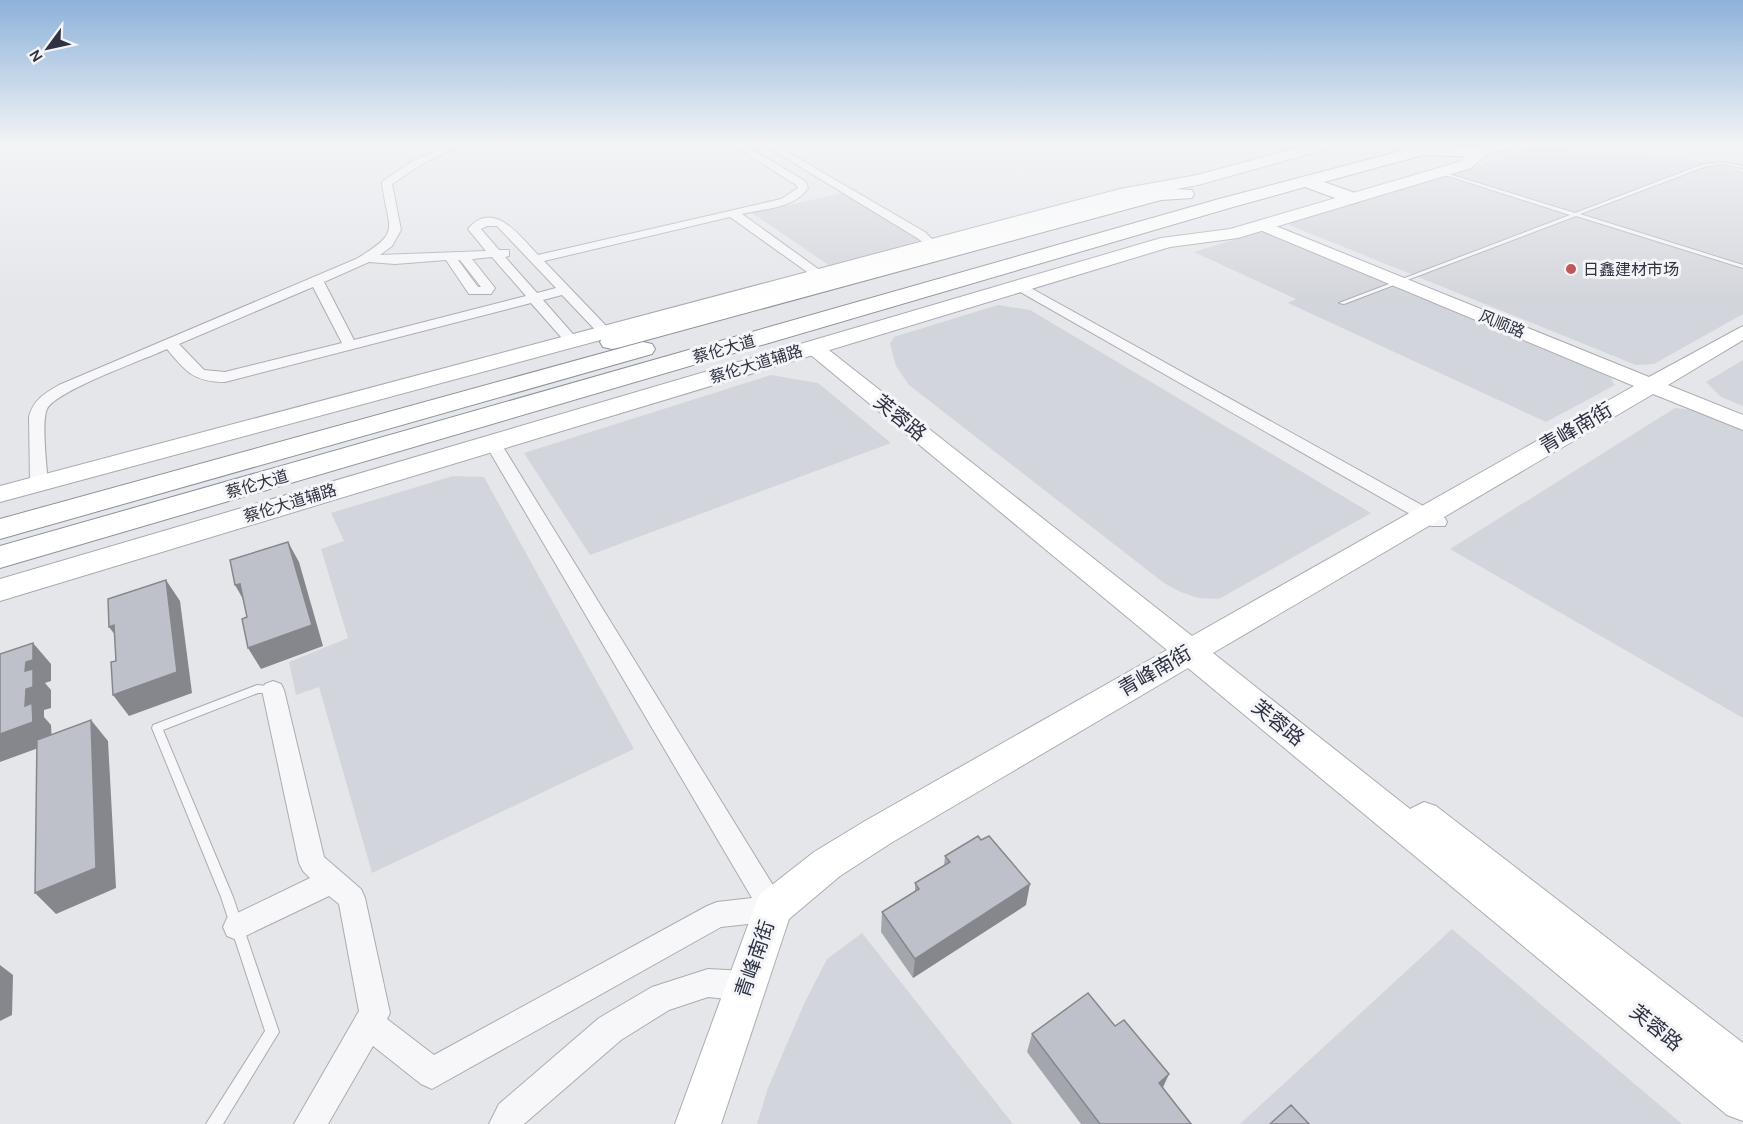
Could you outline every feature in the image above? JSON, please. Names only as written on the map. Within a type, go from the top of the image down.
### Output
[{"type":"highway","points":[[0,506],[514,368],[568,346],[1069,213],[1153,195]]},
{"type":"highway","name":"蔡伦大道","points":[[0,529],[1148,208],[1174,195]]},
{"type":"highway","name":"蔡伦大道","points":[[0,557],[1256,195]]},
{"type":"highway","points":[[0,575],[488,437],[1088,260],[1241,210],[1274,195]]},
{"type":"highway","points":[[1168,242],[1254,214],[1282,195]]},
{"type":"highway","points":[[1340,195],[1351,198]]},
{"type":"main road","points":[[1069,213],[1119,195]]},
{"type":"main road","points":[[1088,260],[1168,242],[1232,234],[1360,195]]},
{"type":"main road","points":[[0,494],[568,346],[606,333],[822,276],[938,248]]},
{"type":"main road","name":"蔡伦大道辅路","points":[[0,590],[488,437]]},
{"type":"street","points":[[39,484],[39,407],[48,398],[64,388],[368,258],[384,248],[394,238],[397,230],[390,195]]},
{"type":"street","points":[[536,259],[785,201],[796,195]]},
{"type":"street","points":[[854,195],[921,235],[938,248]]},
{"type":"street","points":[[704,204],[726,215],[822,276]]},
{"type":"street","points":[[568,346],[535,298],[474,229],[477,225],[485,222],[501,223],[606,333]]},
{"type":"street","name":"风顺路","points":[[1266,224],[1661,385],[1743,423]]},
{"type":"street","points":[[368,258],[395,260],[497,255],[525,248]]},
{"type":"street","points":[[450,257],[474,291],[486,291],[488,288],[464,256]]},
{"type":"street","points":[[317,280],[350,345]]},
{"type":"street","points":[[1013,282],[1431,519]]},
{"type":"street","points":[[170,343],[197,375],[208,378],[225,377],[565,290]]},
{"type":"street","name":"青峰南街","points":[[698,1124],[746,986],[778,916],[1203,652],[1661,385],[1743,332]]},
{"type":"street","name":"芙蓉路","points":[[813,341],[1203,652],[1743,1070]]},
{"type":"street","name":"青峰南街","points":[[1661,385],[1743,343]]},
{"type":"street","name":"风顺路","points":[[1661,385],[1743,414]]},
{"type":"street","points":[[488,437],[778,916]]},
{"type":"street","name":"芙蓉路","points":[[1203,652],[1743,1099]]},
{"type":"street","points":[[273,690],[312,863],[351,898],[375,1013],[310,1124]]},
{"type":"street","points":[[237,927],[332,881]]},
{"type":"street","points":[[369,1024],[432,1073],[717,915],[778,916]]},
{"type":"street","name":"青峰南街","points":[[716,1124],[778,916]]},
{"type":"street","points":[[505,1124],[510,1114],[610,1029],[662,997],[708,983],[746,986]]},
{"type":"lane","points":[[1516,195],[1742,267]]},
{"type":"lane","points":[[1342,303],[1625,195]]},
{"type":"lane","points":[[214,1124],[272,1032],[227,897],[157,728],[257,689],[273,690]]},
{"type":"shaded area","points":[[832,195],[847,195],[918,238],[917,244],[830,266],[752,213]]},
{"type":"shaded area","name":"日鑫建材市场","points":[[1379,195],[1743,195],[1743,314],[1654,364],[1636,365],[1289,225],[1292,222]]},
{"type":"shaded area","points":[[1259,232],[1270,233],[1610,377],[1615,385],[1546,422],[1288,303],[1296,299],[1194,252]]},
{"type":"shaded area","points":[[998,305],[1030,310],[1371,513],[1219,599],[1198,598],[1164,583],[909,385],[896,366],[890,344],[894,337]]},
{"type":"shaded area","points":[[1743,360],[1743,406],[1721,397],[1706,382]]},
{"type":"shaded area","points":[[771,375],[818,383],[891,443],[590,555],[524,453]]},
{"type":"shaded area","points":[[1675,408],[1694,410],[1743,431],[1743,718],[1450,549]]},
{"type":"shaded area","points":[[453,476],[484,477],[634,749],[372,873],[319,687],[296,695],[289,662],[348,638],[321,549],[344,541],[331,513]]},
{"type":"shaded area","points":[[1452,929],[1682,1124],[1240,1124]]},
{"type":"shaded area","points":[[862,933],[1013,1124],[757,1124],[768,1088],[804,1004],[827,959]]},
{"type":"building","points":[[288,542],[312,625],[248,648],[242,619],[247,617],[240,584],[235,585],[230,560]]},
{"type":"building","points":[[166,580],[177,672],[113,695],[111,662],[116,661],[114,625],[109,627],[108,599]]},
{"type":"building","points":[[33,643],[33,660],[26,662],[25,671],[33,669],[33,687],[26,689],[25,706],[32,703],[33,722],[0,734],[0,654]]},
{"type":"building","points":[[91,720],[96,868],[35,893],[37,740]]},
{"type":"building","points":[[978,836],[981,840],[989,836],[1030,884],[915,959],[882,912],[919,889],[915,883],[950,862],[945,856]]},
{"type":"building","points":[[1088,993],[1115,1026],[1124,1020],[1169,1074],[1159,1083],[1191,1124],[1100,1124],[1032,1034]]},
{"type":"building","points":[[1291,1105],[1309,1124],[1270,1124]]},
{"type":"place","name":"日鑫建材市场","points":[[1571,269]]}]
